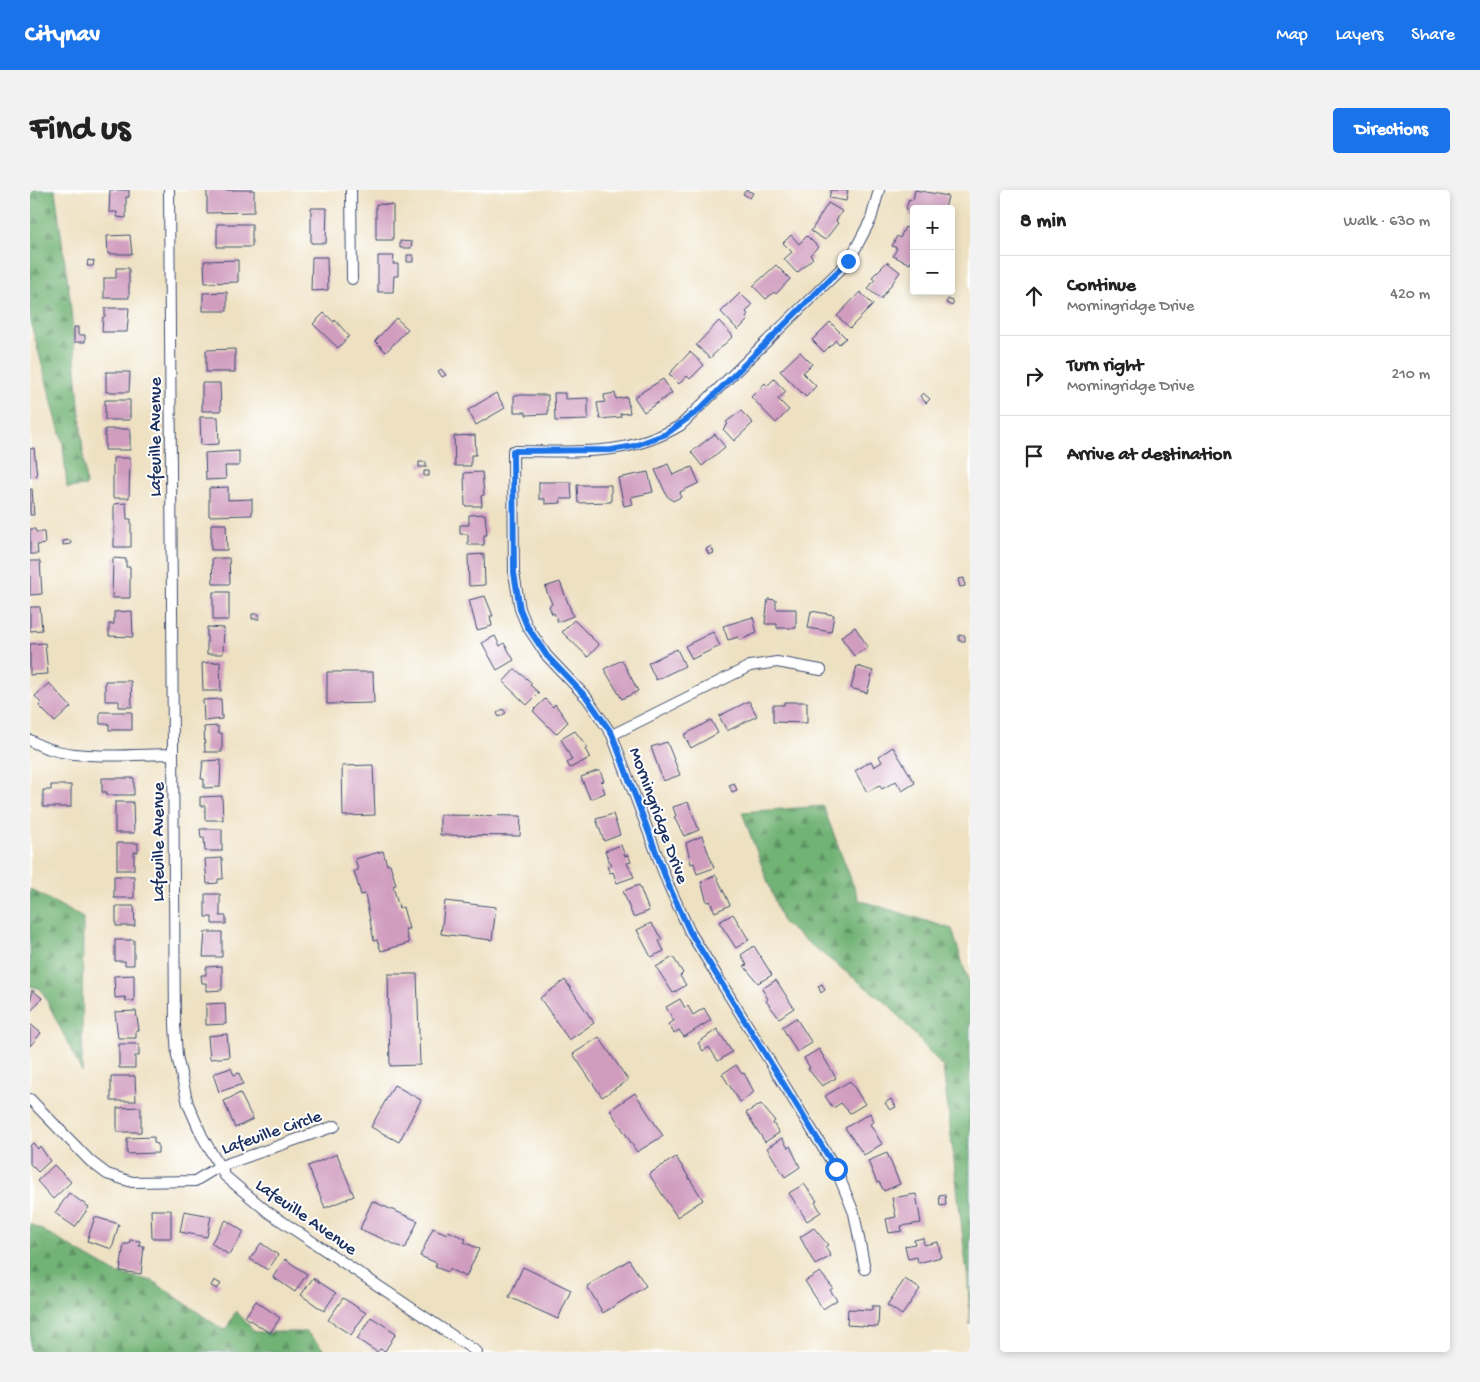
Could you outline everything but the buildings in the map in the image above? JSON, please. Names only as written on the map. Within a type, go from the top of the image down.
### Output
[{"type":"street","name":"Lafeuille Avenue","points":[[169,190],[177,1056],[188,1104],[218,1167],[225,1176],[268,1212],[477,1352]]},
{"type":"street","points":[[351,190],[352,279]]},
{"type":"street","name":"Morningridge Drive","points":[[865,1269],[854,1213],[836,1169],[690,932],[668,884],[612,734],[587,698],[536,642],[520,609],[514,573],[513,451],[611,450],[650,441],[681,425],[848,261],[871,220],[879,190]]},
{"type":"street","points":[[612,734],[750,666],[776,662],[821,670]]},
{"type":"street","points":[[30,740],[50,750],[68,754],[173,754]]},
{"type":"street","name":"Lafeuille Circle","points":[[30,1099],[90,1161],[107,1174],[132,1182],[195,1180],[218,1167],[335,1126]]},
{"type":"green space","points":[[30,190],[55,190],[70,298],[86,486],[67,488],[63,444],[30,320]]},
{"type":"green space","points":[[823,806],[859,900],[952,929],[970,987],[970,1325],[968,1282],[943,1067],[890,1006],[783,923],[742,812]]},
{"type":"green space","points":[[30,889],[83,918],[82,1072],[41,989],[30,986]]},
{"type":"green space","points":[[30,1223],[116,1273],[153,1281],[225,1331],[236,1311],[255,1332],[307,1332],[326,1352],[30,1352]]},
{"type":"route","points":[[836,1169],[690,932],[668,884],[612,734],[601,715],[547,656],[527,626],[520,609],[514,573],[513,451],[611,450],[634,446],[666,434],[681,425],[699,410],[848,261]]}]
